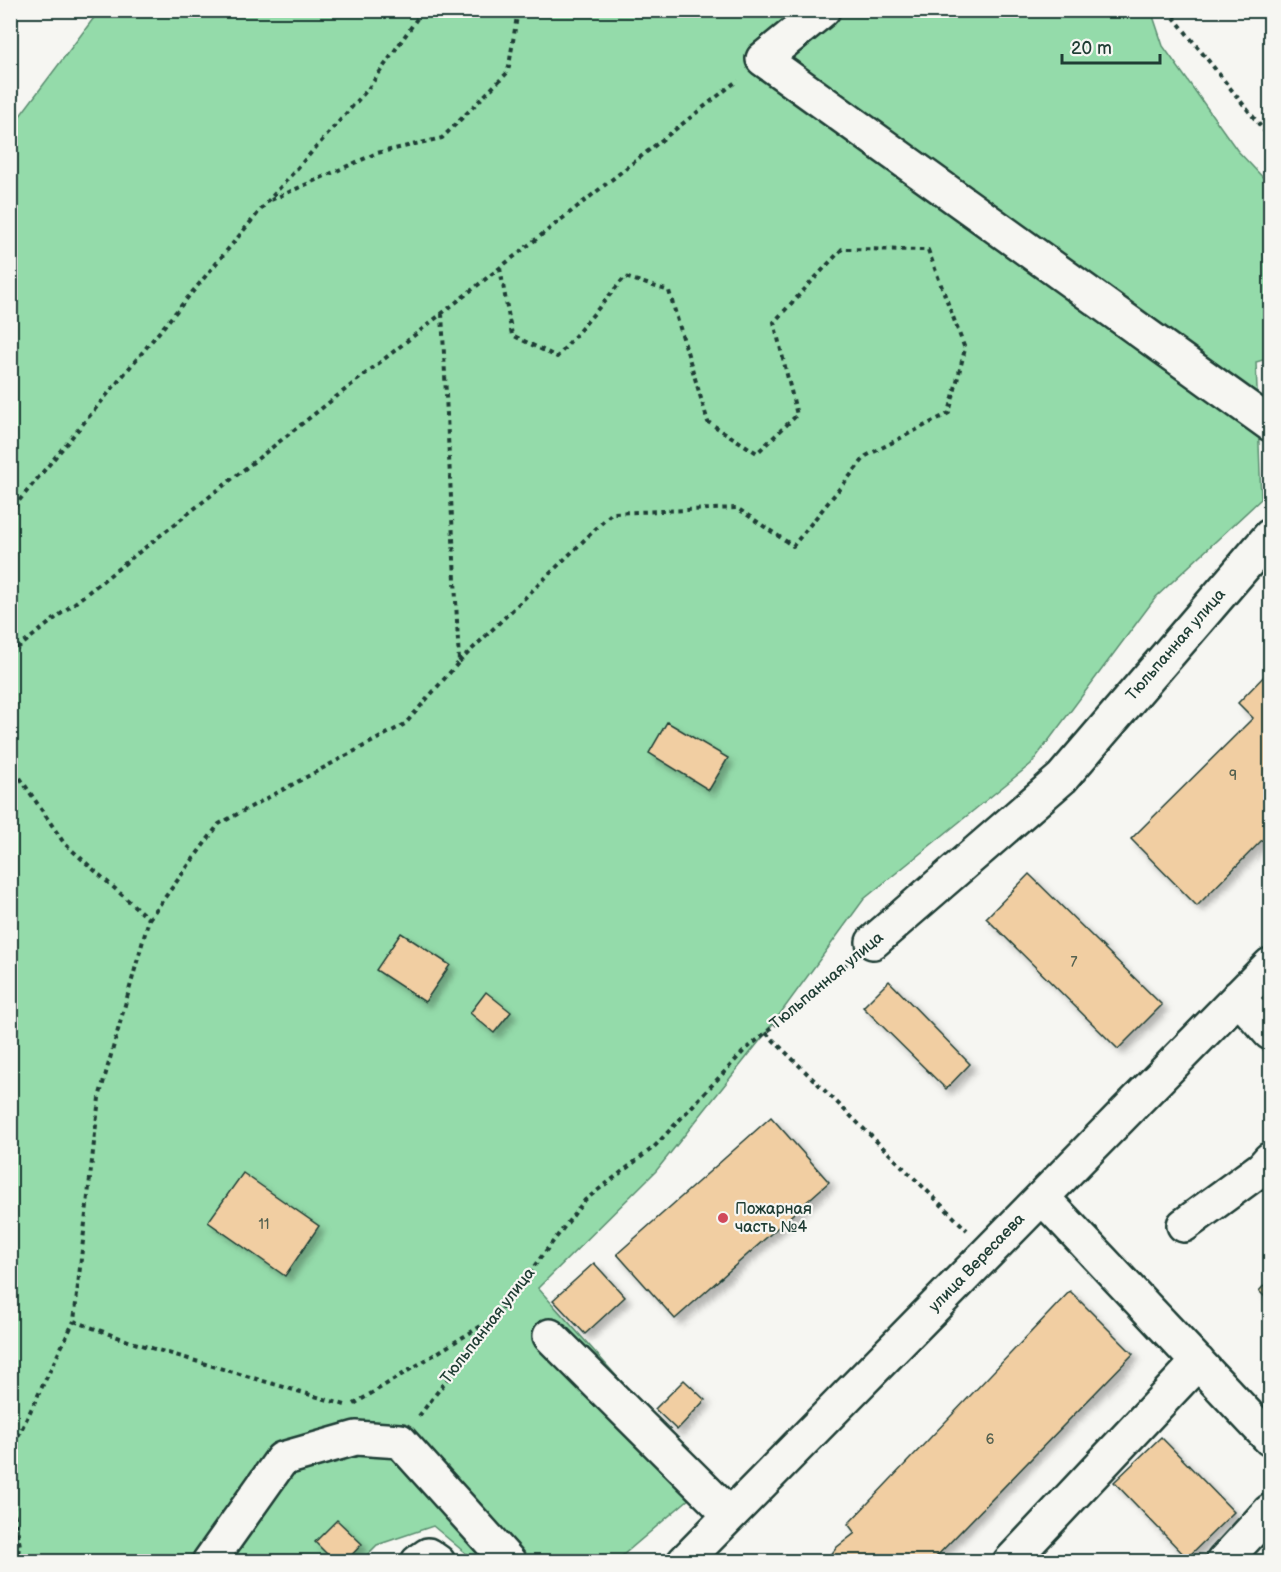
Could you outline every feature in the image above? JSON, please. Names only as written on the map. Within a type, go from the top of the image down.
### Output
[{"type":"street","points":[[823,10],[764,60],[1270,424]]},
{"type":"street","name":"Тюльпанная улица","points":[[873,942],[1062,778],[1270,536]]},
{"type":"street","name":"улица Вересаева","points":[[684,1562],[1270,965]]},
{"type":"street","points":[[1238,997],[1270,1033]]},
{"type":"street","points":[[1184,1225],[1262,1168],[1270,1159]]},
{"type":"street","points":[[1042,1197],[1270,1439]]},
{"type":"street","points":[[550,1336],[730,1515]]},
{"type":"street","points":[[1010,1562],[1198,1362]]},
{"type":"street","points":[[209,1562],[282,1459],[356,1438],[400,1441],[508,1562]]},
{"type":"street","points":[[1223,1562],[1270,1510]]},
{"type":"street","points":[[418,1562],[428,1555],[438,1562]]},
{"type":"path","points":[[10,516],[18,502],[40,475],[267,201],[368,89],[423,10]]},
{"type":"path","points":[[267,201],[377,153],[442,138],[508,72],[518,10]]},
{"type":"path","points":[[1167,10],[1270,138]]},
{"type":"path","points":[[10,654],[764,60]]},
{"type":"path","points":[[10,1453],[74,1321],[99,1098],[149,919],[219,824],[405,724],[459,662],[612,513],[737,508],[793,546],[866,456],[950,413],[965,349],[928,250],[842,249],[774,322],[797,415],[757,453],[708,422],[669,291],[625,277],[557,357],[512,335],[500,268]]},
{"type":"path","points":[[442,313],[459,662]]},
{"type":"path","points":[[10,763],[64,843],[149,919]]},
{"type":"path","name":"Тюльпанная улица","points":[[400,1441],[585,1200],[654,1147],[743,1052],[873,942]]},
{"type":"path","points":[[766,1033],[989,1251]]},
{"type":"path","points":[[74,1321],[131,1342],[350,1407],[494,1318]]},
{"type":"path","points":[[10,1487],[20,1546],[15,1562]]},
{"type":"green space","points":[[1151,10],[1163,46],[1237,150],[1270,185],[1270,358],[1256,362],[1261,499],[1156,597],[1031,764],[864,899],[766,1033],[656,1171],[538,1288],[710,1481],[616,1561],[475,1561],[433,1526],[377,1545],[361,1561],[11,1561],[10,129],[99,11]]},
{"type":"building","points":[[1270,670],[1270,832],[1197,906],[1131,839],[1253,718],[1238,703]]},
{"type":"building","points":[[667,722],[728,758],[709,790],[649,753]]},
{"type":"building","points":[[1029,874],[1162,1005],[1118,1049],[986,918]]},
{"type":"building","points":[[401,933],[450,965],[425,1002],[376,970]]},
{"type":"building","points":[[889,981],[970,1064],[946,1089],[863,1007]]},
{"type":"building","points":[[486,992],[511,1012],[494,1033],[470,1013]]},
{"type":"building","name":"Пожарная часть №4","points":[[771,1117],[829,1182],[675,1319],[617,1254]]},
{"type":"building","points":[[243,1173],[319,1226],[285,1276],[208,1222]]},
{"type":"building","points":[[594,1263],[625,1297],[585,1334],[553,1300]]},
{"type":"building","points":[[1270,1279],[1270,1302],[1259,1291]]},
{"type":"building","points":[[1070,1291],[1133,1354],[931,1562],[829,1562],[830,1556],[837,1547],[855,1533],[848,1524]]},
{"type":"building","points":[[684,1380],[705,1400],[677,1430],[655,1409]]},
{"type":"building","points":[[1161,1437],[1234,1512],[1187,1558],[1114,1482]]},
{"type":"building","points":[[337,1520],[362,1544],[345,1562],[335,1562],[315,1542]]},
{"type":"place","name":"Пожарная часть №4","points":[[723,1218]]}]
